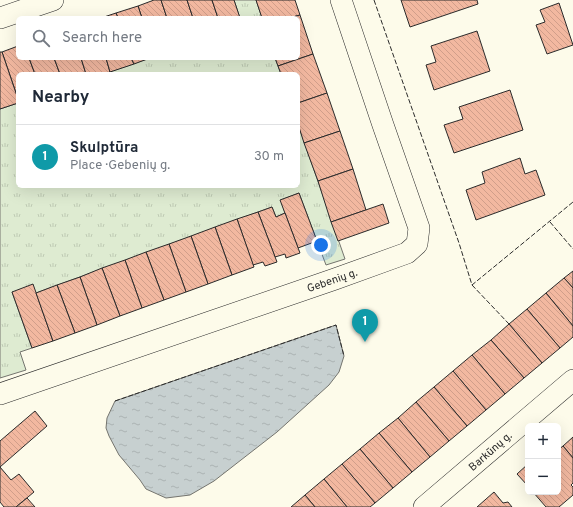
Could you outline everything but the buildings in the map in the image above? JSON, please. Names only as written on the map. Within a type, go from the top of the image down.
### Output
[{"type":"street","points":[[0,18],[53,0]]},
{"type":"street","name":"Gebenių g.","points":[[0,394],[400,256],[407,253],[417,244],[419,228],[341,0]]},
{"type":"street","name":"Barkūnų g.","points":[[424,507],[573,380]]},
{"type":"green space","points":[[234,0],[256,0],[261,16],[239,16]]},
{"type":"green space","points":[[144,60],[276,60],[280,72],[109,72]]},
{"type":"green space","points":[[16,104],[16,188],[300,188],[300,130],[345,259],[326,265],[299,193],[281,200],[285,213],[276,217],[272,207],[36,293],[12,292],[32,348],[20,352],[26,370],[0,378],[0,109]]},
{"type":"water","points":[[336,325],[344,356],[339,372],[329,385],[277,432],[214,481],[190,495],[166,498],[146,489],[119,455],[106,428],[107,418],[115,401]]},
{"type":"fence","points":[[374,0],[459,243],[472,285],[573,202]]},
{"type":"fence","points":[[550,222],[573,249]]},
{"type":"fence","points":[[472,285],[509,324]]},
{"type":"fence","points":[[115,401],[336,325],[344,356]]},
{"type":"place","name":"Skulptūra","points":[[365,342]]}]
